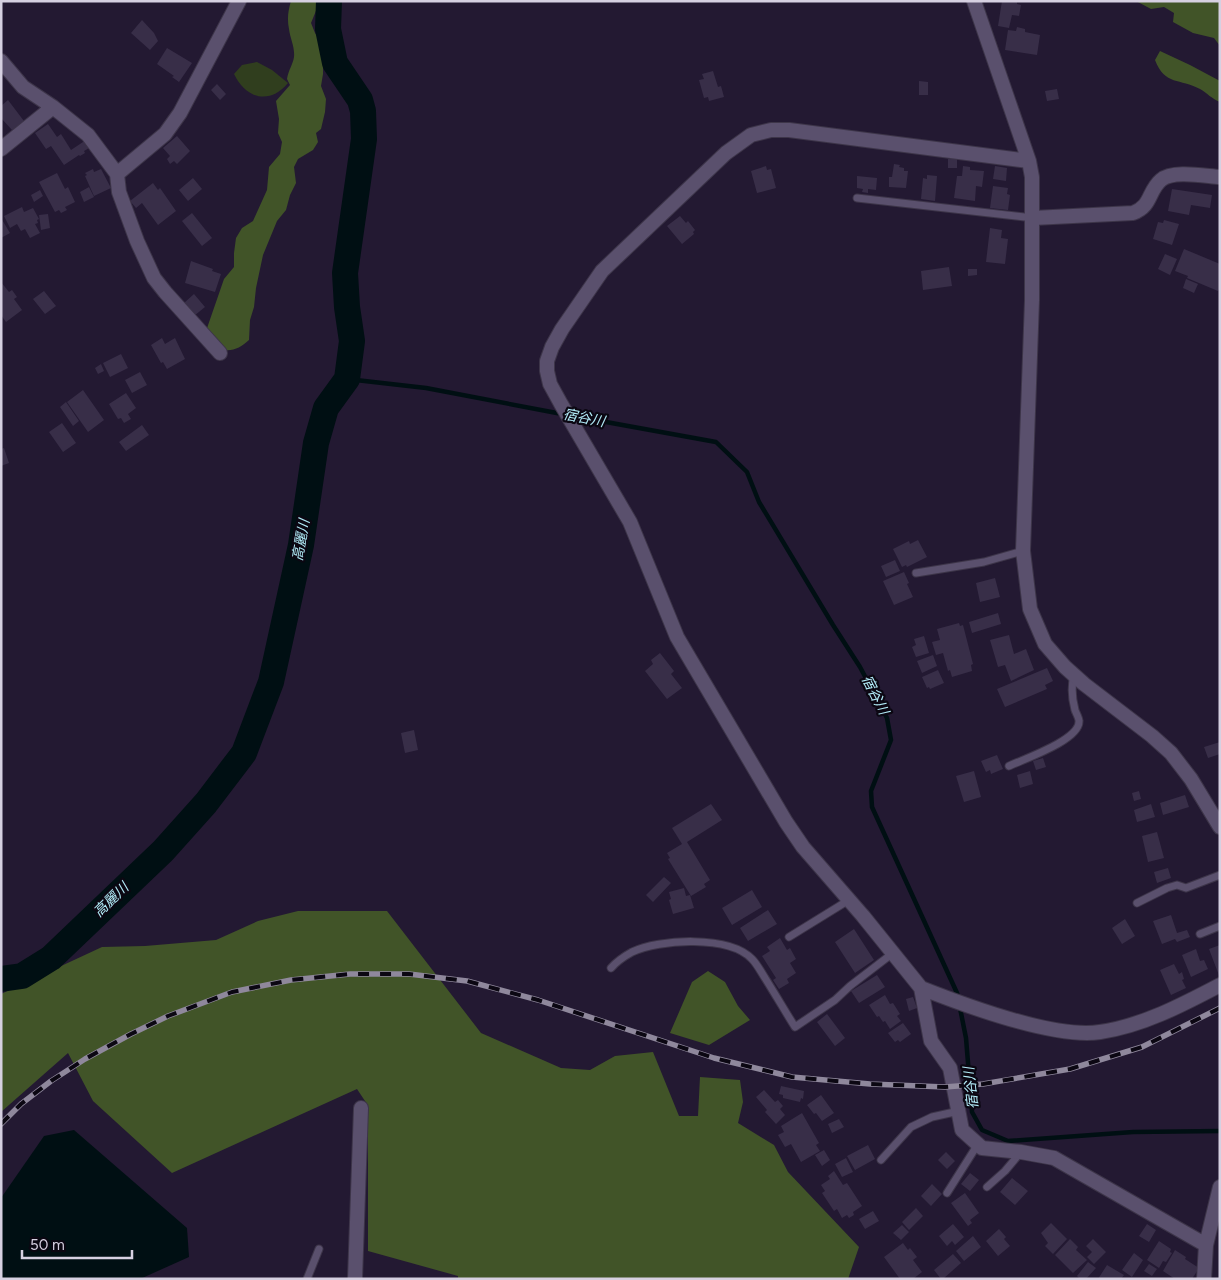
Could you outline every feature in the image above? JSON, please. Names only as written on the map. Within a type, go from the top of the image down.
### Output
[{"type":"street","points":[[117,174],[165,134],[180,113],[239,1]]},
{"type":"street","points":[[974,1],[1032,177],[1033,218],[1023,551],[1030,609],[1045,644],[1074,675],[1134,721],[1171,753],[1220,827]]},
{"type":"street","points":[[1,61],[23,87],[53,107],[88,135],[117,174],[119,192],[137,241],[154,278],[220,353]]},
{"type":"street","points":[[1,149],[53,107]]},
{"type":"street","points":[[1028,161],[788,130],[771,130],[751,136],[726,153],[602,271],[562,329],[552,347],[547,361],[547,371],[550,384],[630,522],[677,637],[786,822],[803,847],[921,988],[930,1041],[950,1068],[962,1130],[982,1148],[1054,1158],[1206,1245]]},
{"type":"street","points":[[1033,218],[1133,213],[1141,210],[1148,203],[1159,181],[1165,178],[1174,175],[1220,177]]},
{"type":"street","points":[[921,988],[1006,1018],[1074,1032],[1099,1032],[1130,1025],[1172,1009],[1220,985]]},
{"type":"street","points":[[356,1279],[361,1108]]},
{"type":"street","points":[[1204,1279],[1206,1245],[1220,1188]]},
{"type":"lane","points":[[857,198],[1033,218]]},
{"type":"lane","points":[[916,573],[984,562],[1023,551]]},
{"type":"lane","points":[[1009,766],[1062,741],[1077,729],[1080,721],[1075,710],[1072,693],[1074,675]]},
{"type":"lane","points":[[1136,903],[1167,888],[1177,886],[1186,888],[1220,875]]},
{"type":"lane","points":[[789,937],[849,900]]},
{"type":"lane","points":[[1200,934],[1220,926]]},
{"type":"lane","points":[[611,968],[618,960],[633,951],[654,946],[682,942],[712,942],[736,947],[752,959],[795,1027],[835,1000],[893,953]]},
{"type":"lane","points":[[881,1160],[911,1127],[932,1117],[959,1111]]},
{"type":"lane","points":[[947,1194],[978,1144]]},
{"type":"lane","points":[[987,1187],[1005,1171],[1021,1152]]},
{"type":"lane","points":[[307,1279],[319,1250]]},
{"type":"green space","points":[[291,1],[320,1],[311,23],[315,33],[328,50],[323,63],[321,86],[326,99],[325,112],[321,129],[316,133],[318,142],[313,150],[298,159],[294,167],[296,183],[286,210],[277,221],[263,255],[250,320],[249,340],[238,348],[224,350],[206,331],[224,279],[234,267],[236,238],[242,228],[253,221],[267,190],[269,167],[280,154],[282,142],[278,133],[279,119],[276,101],[290,85],[287,79],[294,53],[288,22]]},
{"type":"green space","points":[[1136,1],[1217,1],[1220,3],[1220,46],[1214,38],[1193,33],[1173,22],[1174,13],[1164,7],[1151,9]]},
{"type":"green space","points":[[1160,51],[1220,81],[1220,102],[1200,89],[1168,78],[1163,74],[1155,60]]},
{"type":"green space","points":[[257,62],[272,70],[288,83],[274,94],[259,96],[252,94],[245,89],[234,74],[242,65]]},
{"type":"green space","points":[[298,911],[387,911],[481,1033],[561,1068],[590,1070],[615,1056],[653,1052],[679,1116],[698,1116],[700,1077],[740,1080],[743,1102],[738,1123],[774,1145],[788,1172],[859,1247],[848,1279],[458,1279],[458,1276],[368,1251],[367,1104],[357,1089],[172,1173],[93,1101],[68,1053],[1,1112],[1,994],[102,947],[145,946],[216,940],[258,921]]},
{"type":"green space","points":[[708,971],[725,982],[738,1006],[750,1020],[709,1045],[670,1033],[692,982]]},
{"type":"shaded area","points":[[74,1130],[187,1228],[189,1257],[140,1279],[1,1279],[1,1198],[44,1136]]},
{"type":"building","points":[[1002,1],[1017,1],[1017,4],[1021,5],[1019,16],[1012,15],[1009,28],[998,26]]},
{"type":"building","points":[[142,20],[154,33],[158,41],[150,50],[131,33]]},
{"type":"building","points":[[1017,27],[1025,29],[1025,32],[1040,35],[1037,55],[1005,50],[1008,30],[1016,31]]},
{"type":"building","points":[[167,48],[192,63],[179,82],[157,64]]},
{"type":"building","points":[[713,71],[718,87],[721,86],[724,97],[709,101],[708,97],[704,98],[699,80],[704,79],[702,74]]},
{"type":"building","points":[[919,81],[928,82],[928,95],[919,95]]},
{"type":"building","points":[[217,84],[226,94],[220,100],[211,90]]},
{"type":"building","points":[[1057,89],[1059,99],[1047,101],[1045,91]]},
{"type":"building","points":[[8,100],[27,125],[19,132],[15,128],[12,130],[1,118],[1,106]]},
{"type":"building","points":[[48,124],[57,137],[61,134],[71,150],[86,140],[91,147],[84,151],[85,153],[64,165],[51,146],[46,149],[35,133]]},
{"type":"building","points":[[177,136],[190,151],[177,164],[174,161],[170,164],[167,159],[170,156],[163,148]]},
{"type":"building","points":[[948,159],[957,159],[957,168],[948,168]]},
{"type":"building","points":[[894,164],[900,165],[899,167],[904,168],[904,171],[908,171],[906,188],[889,187],[889,177],[892,177]]},
{"type":"building","points":[[766,166],[767,170],[771,169],[776,188],[757,193],[751,171]]},
{"type":"building","points":[[963,166],[970,167],[970,170],[984,171],[982,187],[976,186],[975,201],[954,198],[957,176],[962,176]]},
{"type":"building","points":[[995,166],[1007,168],[1006,181],[993,179]]},
{"type":"building","points":[[93,169],[94,172],[101,169],[111,188],[94,196],[85,176],[87,175],[85,173]]},
{"type":"building","points":[[57,173],[65,189],[68,187],[75,202],[65,207],[67,210],[61,213],[59,210],[55,212],[39,182]]},
{"type":"building","points":[[927,175],[937,176],[935,201],[921,199],[923,178],[927,179]]},
{"type":"building","points":[[857,176],[877,178],[876,190],[868,189],[868,193],[862,192],[863,189],[857,188]]},
{"type":"building","points":[[193,178],[202,189],[188,201],[179,190]]},
{"type":"building","points":[[153,183],[158,190],[160,188],[176,211],[158,225],[142,203],[136,208],[130,201]]},
{"type":"building","points":[[993,186],[1008,188],[1007,194],[1010,195],[1008,210],[990,208]]},
{"type":"building","points":[[89,187],[94,197],[84,202],[80,192]]},
{"type":"building","points":[[1172,189],[1212,195],[1210,208],[1191,205],[1189,215],[1168,211]]},
{"type":"building","points":[[40,190],[43,196],[34,202],[31,195]]},
{"type":"building","points":[[22,207],[24,212],[33,208],[39,219],[37,220],[38,223],[35,224],[40,233],[30,238],[25,229],[21,231],[17,224],[10,228],[4,216]]},
{"type":"building","points":[[192,213],[212,238],[202,246],[182,221]]},
{"type":"building","points":[[48,214],[50,228],[41,230],[39,215]]},
{"type":"building","points":[[680,216],[686,223],[688,221],[695,230],[694,234],[682,244],[667,226]]},
{"type":"building","points":[[1,218],[10,233],[1,238]]},
{"type":"building","points":[[1164,220],[1179,224],[1172,245],[1153,239],[1158,222],[1163,223]]},
{"type":"building","points":[[990,228],[1002,230],[1001,238],[1008,239],[1005,264],[986,262]]},
{"type":"building","points":[[1184,249],[1220,264],[1220,288],[1218,291],[1175,271]]},
{"type":"building","points":[[1165,254],[1177,259],[1170,275],[1158,269]]},
{"type":"building","points":[[191,261],[221,274],[215,292],[185,283]]},
{"type":"building","points":[[949,267],[952,286],[923,290],[921,271]]},
{"type":"building","points":[[968,269],[977,269],[977,275],[968,276]]},
{"type":"building","points":[[1186,279],[1198,284],[1194,293],[1183,288]]},
{"type":"building","points":[[1,282],[9,292],[12,290],[17,297],[14,299],[22,310],[6,322],[1,315]]},
{"type":"building","points":[[44,291],[56,306],[45,314],[33,299]]},
{"type":"building","points":[[194,294],[205,307],[194,316],[184,303]]},
{"type":"building","points":[[162,338],[165,344],[175,338],[185,359],[167,369],[163,362],[161,363],[151,345]]},
{"type":"building","points":[[121,354],[128,368],[110,377],[103,363]]},
{"type":"building","points":[[101,364],[104,371],[98,374],[95,368]]},
{"type":"building","points":[[140,372],[147,385],[132,393],[125,380]]},
{"type":"building","points":[[83,390],[104,420],[88,432],[67,402]]},
{"type":"building","points":[[126,393],[136,408],[128,414],[131,419],[124,423],[121,418],[118,419],[109,404]]},
{"type":"building","points":[[66,402],[79,421],[73,426],[60,407]]},
{"type":"building","points":[[62,423],[76,443],[63,452],[49,432]]},
{"type":"building","points":[[142,425],[149,435],[126,451],[119,442]]},
{"type":"building","points":[[4,448],[9,463],[1,466],[1,449]]},
{"type":"building","points":[[918,540],[927,557],[907,567],[906,565],[902,567],[893,549],[909,541],[910,544]]},
{"type":"building","points":[[895,560],[900,571],[886,577],[881,566]]},
{"type":"building","points":[[904,572],[913,597],[894,605],[883,581]]},
{"type":"building","points":[[995,578],[1000,597],[980,602],[976,583]]},
{"type":"building","points":[[998,613],[1001,624],[972,633],[969,622]]},
{"type":"building","points":[[959,623],[960,626],[963,625],[973,664],[971,665],[972,671],[952,677],[950,670],[948,671],[943,653],[936,655],[932,642],[940,640],[937,629]]},
{"type":"building","points":[[1009,635],[1014,654],[1026,649],[1034,670],[1011,681],[1005,665],[998,667],[990,640]]},
{"type":"building","points":[[924,636],[929,653],[916,657],[912,647],[916,645],[914,639]]},
{"type":"building","points":[[660,653],[674,671],[671,674],[682,688],[667,699],[645,671],[653,664],[651,660]]},
{"type":"building","points":[[933,655],[937,666],[922,673],[917,661]]},
{"type":"building","points":[[1047,668],[1053,681],[1045,685],[1047,689],[1005,707],[997,689]]},
{"type":"building","points":[[938,670],[944,683],[930,689],[929,687],[927,688],[922,677]]},
{"type":"building","points":[[414,730],[418,750],[405,753],[401,733]]},
{"type":"building","points":[[1220,742],[1220,754],[1208,758],[1204,747]]},
{"type":"building","points":[[997,755],[1003,769],[991,774],[990,770],[986,772],[981,761]]},
{"type":"building","points":[[1043,758],[1046,767],[1036,770],[1033,761]]},
{"type":"building","points":[[974,771],[981,797],[964,802],[956,776]]},
{"type":"building","points":[[1030,771],[1033,784],[1020,788],[1017,775]]},
{"type":"building","points":[[1139,791],[1141,799],[1134,801],[1132,793]]},
{"type":"building","points":[[1185,795],[1189,807],[1163,815],[1160,803]]},
{"type":"building","points":[[711,804],[722,820],[687,842],[710,880],[704,884],[706,887],[691,896],[668,859],[670,858],[667,853],[682,844],[672,828]]},
{"type":"building","points":[[1151,804],[1155,817],[1137,822],[1134,810]]},
{"type":"building","points":[[1157,832],[1164,858],[1148,862],[1142,836]]},
{"type":"building","points":[[1168,868],[1171,878],[1157,883],[1154,872]]},
{"type":"building","points":[[664,877],[671,883],[653,902],[646,895]]},
{"type":"building","points":[[684,888],[686,896],[690,895],[694,908],[673,914],[669,892]]},
{"type":"building","points":[[752,890],[762,907],[732,925],[722,908]]},
{"type":"building","points":[[768,910],[777,924],[748,941],[740,928]]},
{"type":"building","points":[[1171,915],[1177,933],[1187,930],[1190,937],[1177,942],[1175,939],[1162,944],[1153,921]]},
{"type":"building","points":[[1125,919],[1135,936],[1122,944],[1112,928]]},
{"type":"building","points":[[854,929],[874,960],[855,973],[835,942]]},
{"type":"building","points":[[780,938],[787,950],[790,948],[796,959],[790,963],[796,973],[787,979],[789,983],[779,989],[773,980],[776,978],[762,956],[770,951],[767,947]]},
{"type":"building","points":[[1220,945],[1220,978],[1209,949]]},
{"type":"building","points":[[1196,949],[1200,961],[1204,960],[1208,969],[1191,977],[1182,955]]},
{"type":"building","points":[[1174,964],[1179,974],[1182,972],[1184,979],[1182,980],[1186,988],[1171,995],[1160,970]]},
{"type":"building","points":[[877,975],[885,987],[859,1003],[851,991]]},
{"type":"building","points":[[885,995],[890,1004],[893,1003],[900,1014],[897,1016],[901,1021],[890,1029],[885,1021],[883,1022],[879,1016],[877,1017],[869,1005]]},
{"type":"building","points":[[913,997],[917,1008],[909,1011],[906,999]]},
{"type":"building","points":[[827,1014],[845,1038],[835,1046],[817,1022]]},
{"type":"building","points":[[903,1023],[911,1034],[900,1042],[898,1040],[895,1042],[888,1033]]},
{"type":"building","points":[[781,1086],[804,1091],[803,1099],[801,1098],[800,1102],[783,1098],[783,1095],[779,1094]]},
{"type":"building","points":[[764,1090],[775,1102],[778,1100],[783,1106],[780,1109],[785,1115],[776,1124],[765,1112],[767,1110],[756,1097]]},
{"type":"building","points":[[821,1095],[834,1113],[822,1121],[807,1105]]},
{"type":"building","points":[[802,1113],[819,1143],[816,1145],[820,1151],[801,1162],[791,1144],[785,1147],[778,1135],[784,1132],[781,1126]]},
{"type":"building","points":[[839,1119],[844,1127],[832,1133],[828,1124]]},
{"type":"building","points":[[868,1145],[875,1159],[855,1170],[847,1156]]},
{"type":"building","points":[[824,1150],[830,1160],[822,1166],[815,1155]]},
{"type":"building","points":[[946,1152],[955,1161],[947,1169],[938,1160]]},
{"type":"building","points":[[846,1158],[853,1172],[842,1177],[835,1164]]},
{"type":"building","points":[[834,1171],[843,1185],[847,1183],[862,1206],[853,1212],[854,1215],[849,1218],[847,1215],[842,1218],[837,1209],[834,1211],[822,1193],[825,1191],[821,1185],[830,1179],[828,1176]]},
{"type":"building","points":[[970,1173],[979,1180],[970,1191],[961,1184]]},
{"type":"building","points":[[1012,1178],[1028,1191],[1015,1205],[1000,1192]]},
{"type":"building","points":[[932,1184],[942,1194],[931,1206],[921,1196]]},
{"type":"building","points":[[965,1193],[979,1213],[970,1220],[972,1223],[968,1226],[951,1203]]},
{"type":"building","points":[[916,1208],[923,1216],[909,1230],[902,1222]]},
{"type":"building","points":[[873,1211],[879,1221],[865,1229],[859,1219]]},
{"type":"building","points":[[1051,1223],[1067,1239],[1053,1254],[1045,1246],[1048,1243],[1041,1233]]},
{"type":"building","points":[[953,1224],[964,1237],[955,1245],[952,1241],[947,1246],[939,1236]]},
{"type":"building","points":[[1147,1224],[1156,1230],[1149,1242],[1139,1236]]},
{"type":"building","points":[[902,1225],[909,1232],[901,1240],[893,1233]]},
{"type":"building","points":[[999,1229],[1006,1237],[1004,1239],[1010,1246],[998,1256],[986,1241]]},
{"type":"building","points":[[973,1236],[981,1247],[964,1261],[956,1251]]},
{"type":"building","points":[[1070,1239],[1078,1247],[1076,1250],[1087,1260],[1073,1273],[1055,1255]]},
{"type":"building","points":[[1093,1239],[1106,1252],[1094,1264],[1087,1257],[1092,1252],[1086,1246]]},
{"type":"building","points":[[1159,1241],[1171,1249],[1170,1252],[1172,1253],[1166,1262],[1163,1261],[1159,1268],[1147,1260]]},
{"type":"building","points":[[903,1243],[917,1257],[913,1260],[922,1272],[913,1279],[900,1279],[884,1257]]},
{"type":"building","points":[[1175,1250],[1199,1268],[1192,1279],[1175,1279],[1163,1271]]},
{"type":"building","points":[[1134,1253],[1143,1260],[1132,1277],[1122,1270]]},
{"type":"building","points":[[953,1254],[961,1263],[941,1279],[934,1270]]},
{"type":"building","points":[[1088,1262],[1096,1268],[1086,1279],[1080,1279],[1077,1276]]},
{"type":"building","points":[[1149,1264],[1157,1269],[1152,1276],[1144,1271]]},
{"type":"building","points":[[1107,1265],[1124,1275],[1121,1279],[1098,1279]]},
{"type":"waterway","name":"高麗川","points":[[1,979],[22,976],[51,958],[163,851],[206,803],[244,753],[271,682],[301,545],[316,443],[326,408],[347,379],[352,341],[345,273],[364,139],[363,111],[360,100],[335,63],[328,29],[329,1]]},
{"type":"waterway","name":"宿谷川","points":[[347,379],[426,388],[562,414]]},
{"type":"waterway","name":"宿谷川","points":[[573,416],[716,442],[747,472],[759,502],[860,667],[887,718],[891,740],[871,791],[872,807],[957,993],[966,1038],[972,1112],[982,1130],[1008,1141],[1133,1132],[1220,1131]]},
{"type":"railway","points":[[1,1124],[21,1104],[51,1081],[85,1059],[168,1016],[232,992],[291,980],[350,974],[409,974],[467,981],[538,1000],[714,1058],[792,1077],[870,1084],[945,1087],[983,1084],[1070,1069],[1142,1047],[1220,1008]]}]
